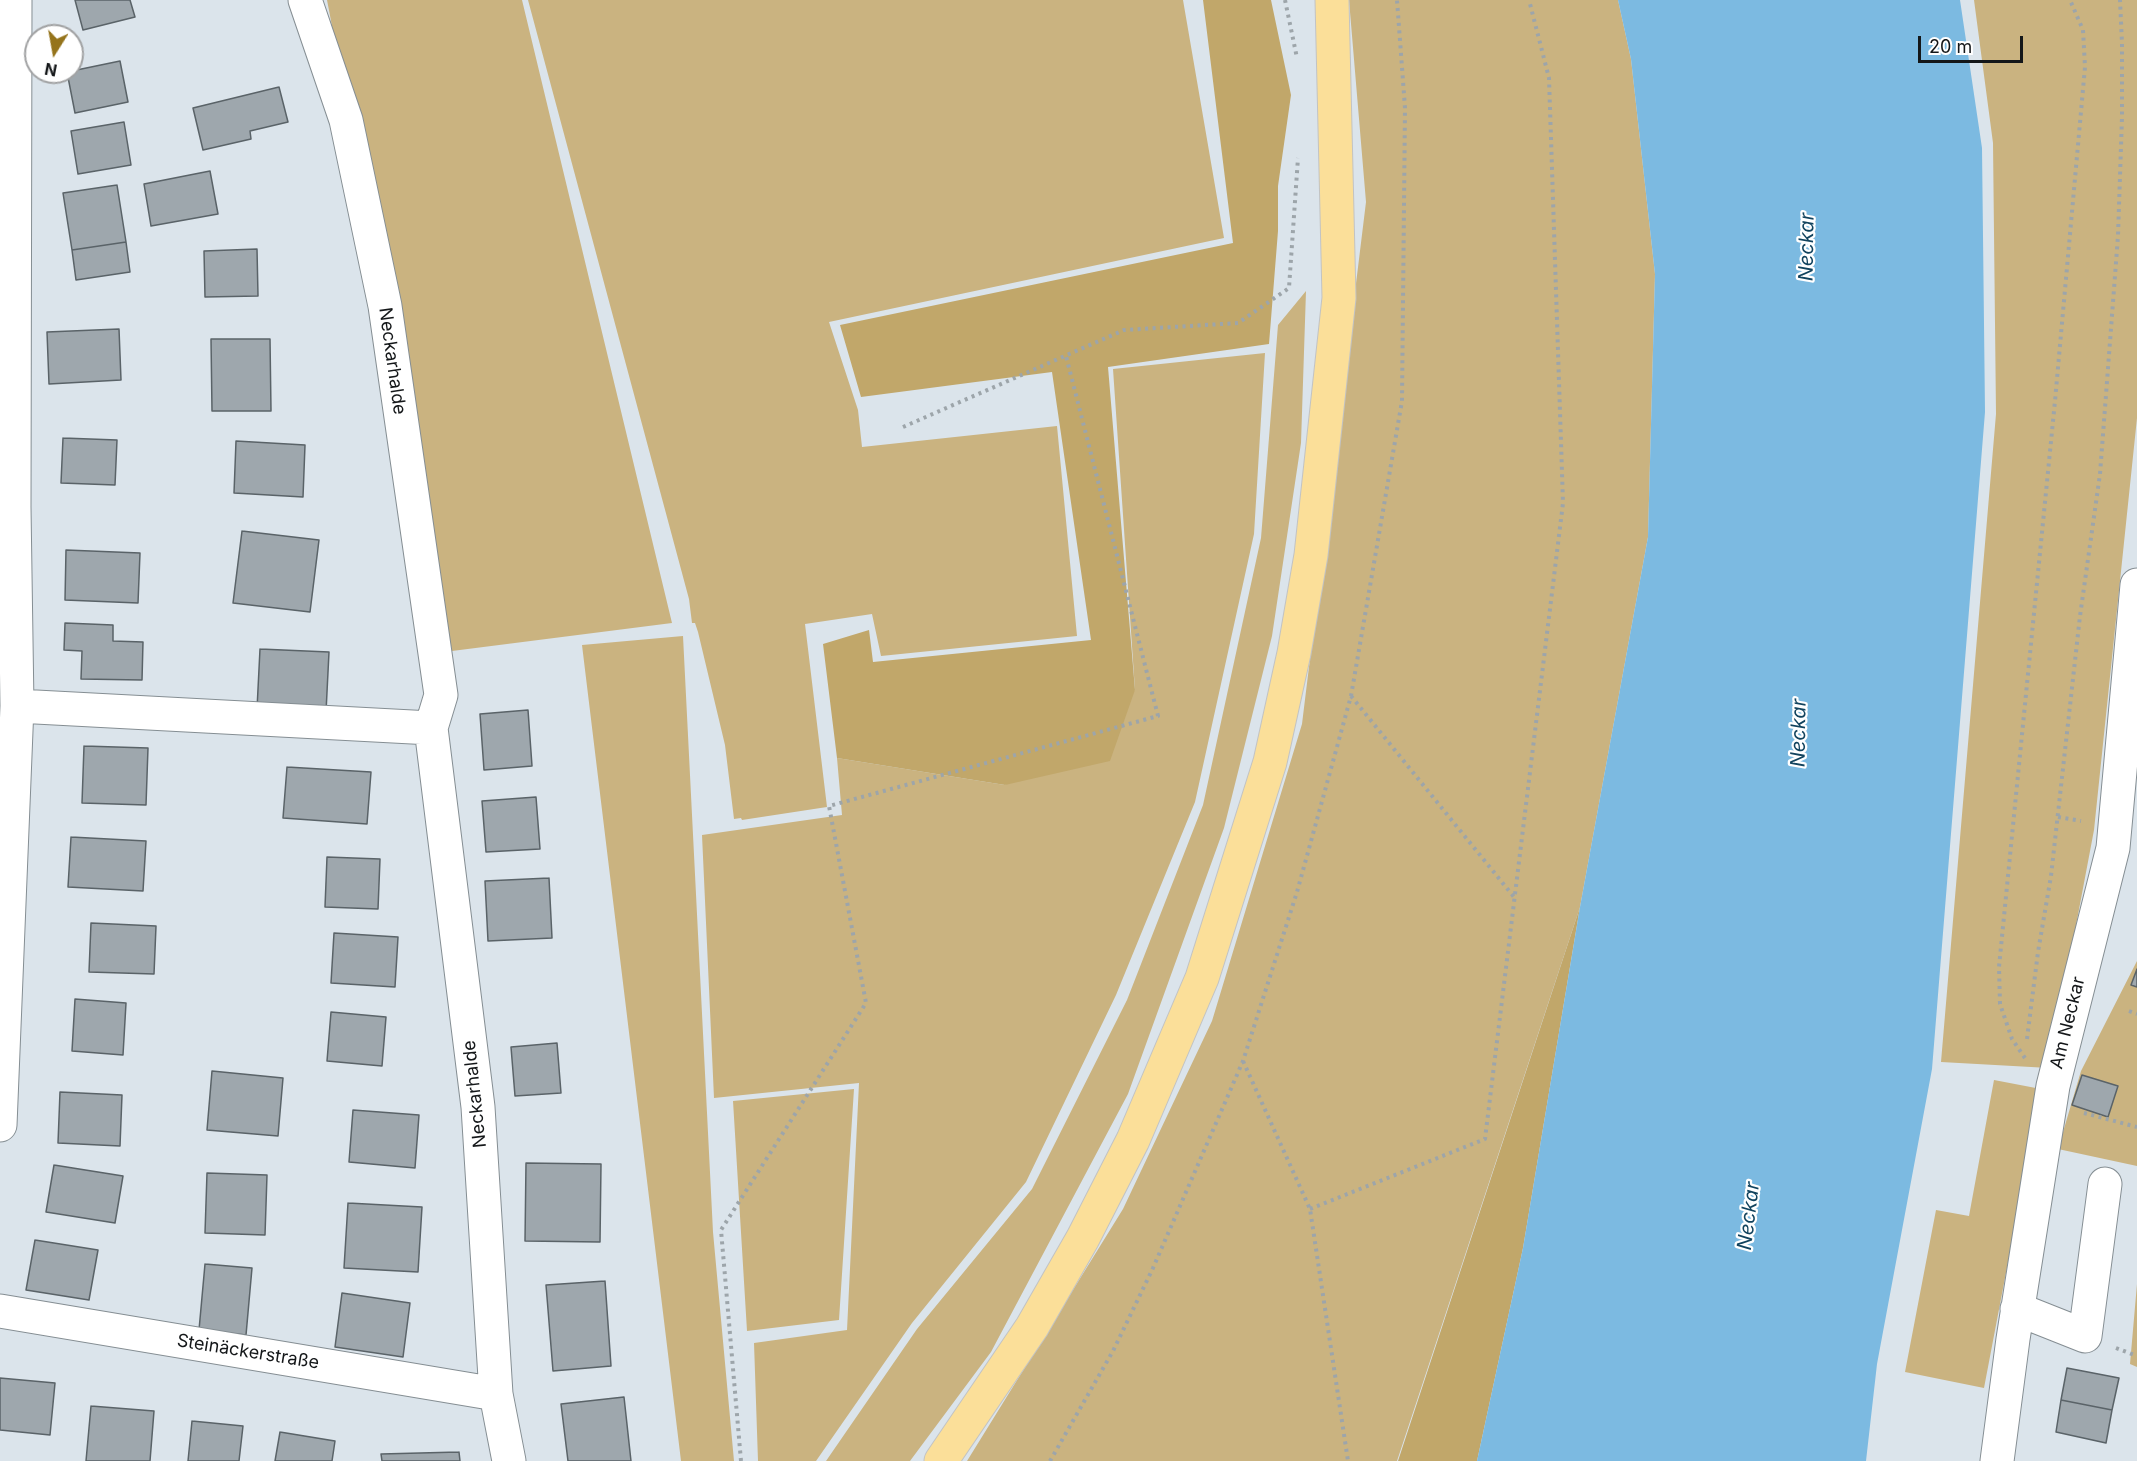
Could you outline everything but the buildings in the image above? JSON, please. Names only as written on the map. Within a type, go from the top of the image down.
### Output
[{"type":"main road","points":[[940,1461],[1032,1327],[1083,1238],[1133,1140],[1202,978],[1270,762],[1294,653],[1311,555],[1339,298],[1332,0]]},
{"type":"street","points":[[0,1125],[17,706],[8,621],[14,507],[15,0]]},
{"type":"street","name":"Neckarhalde","points":[[305,0],[346,120],[384,306],[441,695],[431,728],[478,1107],[496,1394],[508,1461]]},
{"type":"street","name":"Am Neckar","points":[[1997,1461],[2053,1086],[2125,844],[2137,585]]},
{"type":"street","points":[[17,706],[431,728]]},
{"type":"street","points":[[2018,1309],[2085,1335],[2105,1184]]},
{"type":"street","name":"Steinäckerstraße","points":[[0,1311],[496,1394]]},
{"type":"path","points":[[1285,0],[1299,69]]},
{"type":"path","points":[[1310,1209],[1485,1139],[1563,503],[1549,78],[1529,0]]},
{"type":"path","points":[[2070,0],[2083,30],[2085,67],[2055,401],[1999,967],[2000,1004],[2012,1039],[2025,1058],[2058,817],[2080,616],[2100,474],[2118,236],[2122,117],[2120,0]]},
{"type":"path","points":[[903,427],[1124,330],[1238,323],[1288,288],[1299,149]]},
{"type":"path","points":[[741,1461],[721,1230],[866,1004],[829,806],[1158,716],[1066,356]]},
{"type":"path","points":[[1351,696],[1515,897]]},
{"type":"path","points":[[2058,817],[2072,819]]},
{"type":"path","points":[[2129,1011],[2137,1014]]},
{"type":"path","points":[[1243,1060],[1310,1209],[1348,1461]]},
{"type":"path","points":[[2074,1111],[2137,1127]]},
{"type":"shaded area","points":[[327,0],[522,0],[672,623],[452,651]]},
{"type":"shaded area","points":[[528,0],[1183,0],[1224,238],[829,322],[858,410],[862,447],[1057,426],[1077,636],[881,656],[872,614],[805,624],[827,807],[742,820],[741,818],[734,819],[725,745],[698,632],[695,623],[692,623],[689,599]]},
{"type":"shaded area","points":[[1203,0],[1271,0],[1291,95],[1278,186],[1278,231],[1269,344],[1108,367],[1135,690],[1110,761],[1005,785],[837,758],[823,644],[869,630],[873,662],[1091,640],[1052,372],[861,397],[840,325],[1233,243]]},
{"type":"shaded area","points":[[1349,0],[1618,0],[1631,59],[1655,274],[1648,537],[1580,907],[1397,1461],[967,1461],[1123,1209],[1212,1021],[1302,724],[1366,202]]},
{"type":"shaded area","points":[[1974,0],[2137,0],[2137,418],[2094,830],[2049,1068],[1941,1062],[1996,414],[1993,143]]},
{"type":"shaded area","points":[[1306,291],[1301,443],[1272,636],[1224,828],[1128,1094],[991,1352],[910,1461],[826,1461],[917,1329],[1032,1189],[1127,1000],[1203,805],[1261,538],[1278,325]]},
{"type":"shaded area","points":[[1265,353],[1254,534],[1195,802],[1116,995],[1026,1182],[912,1323],[816,1461],[758,1461],[754,1343],[847,1330],[859,1083],[714,1098],[702,835],[842,815],[837,758],[1005,785],[1135,690],[1113,369]]},
{"type":"shaded area","points":[[683,636],[713,1232],[734,1461],[681,1461],[582,645]]},
{"type":"shaded area","points":[[1580,907],[1523,1248],[1477,1461],[1398,1461]]},
{"type":"shaded area","points":[[2137,961],[2137,1166],[2058,1149],[2081,1071]]},
{"type":"shaded area","points":[[1994,1080],[2041,1089],[1984,1388],[1905,1372],[1936,1210],[1969,1216]]},
{"type":"shaded area","points":[[854,1089],[839,1320],[747,1331],[733,1101]]},
{"type":"shaded area","points":[[2137,1284],[2137,1367],[2130,1364]]},
{"type":"water","name":"Neckar","points":[[1618,0],[1960,0],[1982,148],[1985,412],[1932,1069],[1877,1364],[1866,1461],[1477,1461],[1523,1248],[1580,907],[1648,537],[1655,274],[1631,59]]}]
